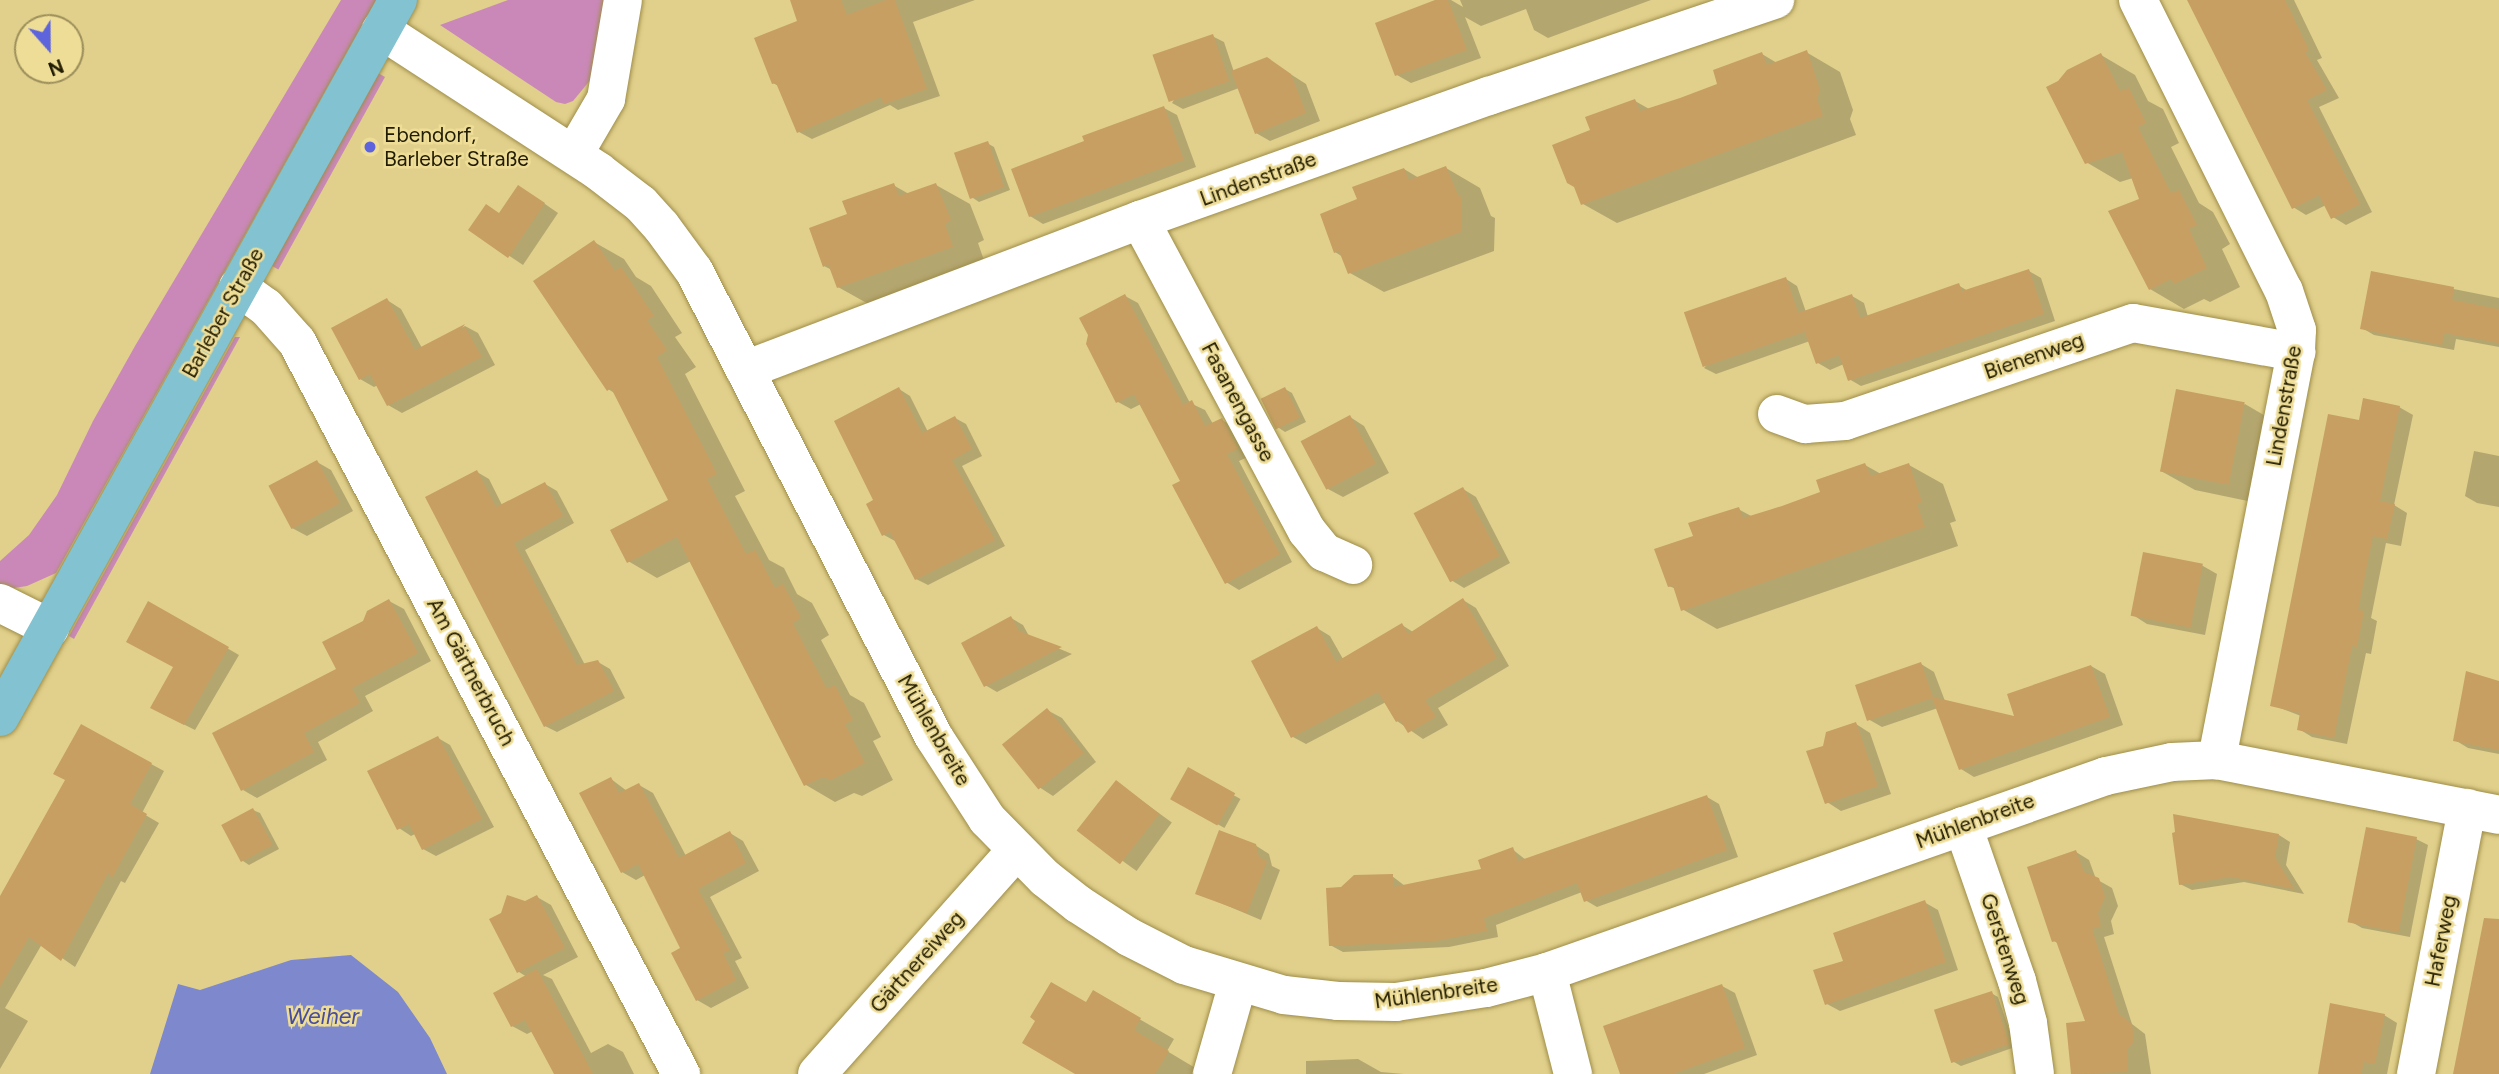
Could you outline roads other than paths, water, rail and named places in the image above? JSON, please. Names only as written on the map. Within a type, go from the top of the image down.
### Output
[{"type":"main road","name":"Barleber Straße","points":[[0,717],[389,15]]},
{"type":"street","points":[[574,155],[606,99],[623,0]]},
{"type":"street","name":"Lindenstraße","points":[[745,370],[1140,220],[1489,96],[1775,0]]},
{"type":"street","name":"Lindenstraße","points":[[2138,0],[2284,291],[2297,330],[2296,352],[2217,760]]},
{"type":"street","name":"Mühlenbreite","points":[[389,15],[641,204],[675,243],[694,271],[934,737],[987,819],[1016,851],[1067,895],[1120,932],[1184,965],[1284,995],[1396,1002],[1486,988],[1547,972],[2117,773],[2172,762],[2217,760],[2483,811]]},
{"type":"street","name":"Fasanengasse","points":[[1140,220],[1307,531],[1324,552],[1353,565]]},
{"type":"street","name":"Am Gärtnerbruch","points":[[238,287],[266,307],[297,342],[681,1074]]},
{"type":"street","name":"Bienenweg","points":[[1777,414],[1805,424],[1845,421],[2133,323],[2296,352]]},
{"type":"street","points":[[0,603],[50,628]]},
{"type":"street","name":"Haferweg","points":[[2416,1074],[2483,811]]},
{"type":"street","name":"Gerstenweg","points":[[1963,826],[2017,981],[2028,1023],[2035,1074]]},
{"type":"street","name":"Gärtnereiweg","points":[[817,1074],[1016,851]]},
{"type":"street","points":[[1547,972],[1573,1074]]},
{"type":"street","points":[[1212,1074],[1238,983]]},
{"type":"water","name":"Weiher","points":[[351,955],[398,992],[430,1038],[447,1074],[150,1074],[178,984],[200,990],[291,960]]},
{"type":"place","name":"Ebendorf, Barleber Straße","points":[[370,147]]}]
